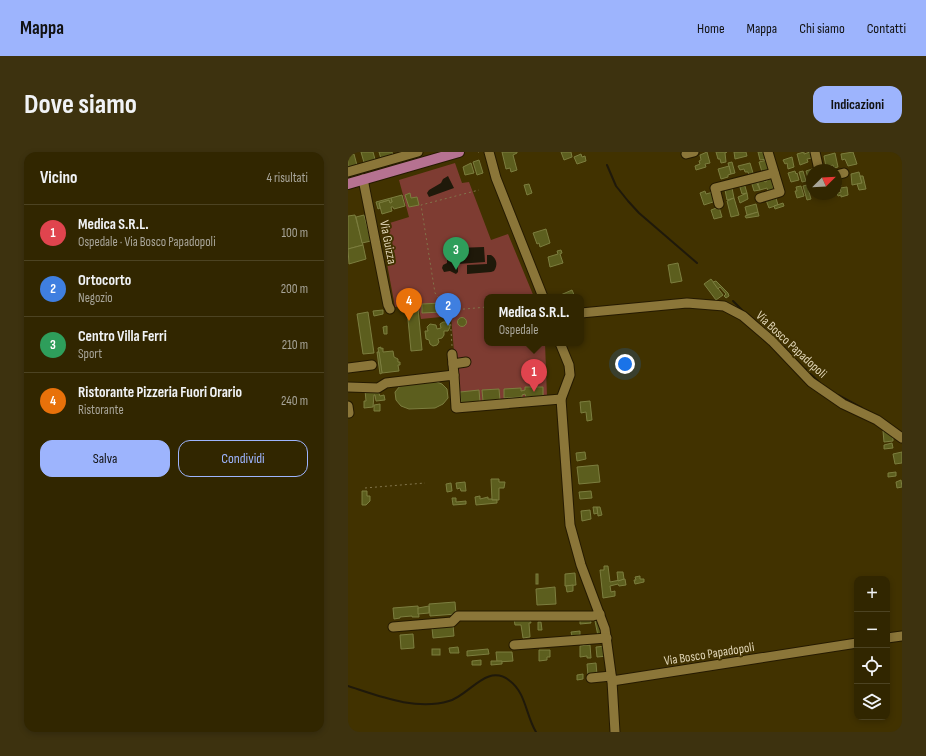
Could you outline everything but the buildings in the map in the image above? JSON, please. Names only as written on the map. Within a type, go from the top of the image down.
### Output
[{"type":"main road","points":[[348,184],[459,152]]},
{"type":"street","points":[[348,172],[418,152]]},
{"type":"street","points":[[489,152],[499,185],[542,294]]},
{"type":"street","points":[[760,198],[780,192],[768,152]]},
{"type":"street","points":[[814,152],[817,164]]},
{"type":"street","points":[[719,204],[715,188],[774,173]]},
{"type":"street","name":"Via Guizza","points":[[363,179],[390,309]]},
{"type":"street","name":"Via Bosco Papadopoli","points":[[584,313],[688,303],[724,306],[743,316],[772,341],[811,382],[843,404],[877,420],[902,438]]},
{"type":"street","points":[[561,346],[569,365],[570,375],[561,399],[570,525],[581,565],[600,614],[607,638],[615,732]]},
{"type":"street","points":[[466,362],[453,359],[456,408],[561,399]]},
{"type":"street","points":[[348,368],[372,365]]},
{"type":"street","points":[[348,387],[378,388],[386,383],[454,375]]},
{"type":"street","points":[[394,627],[452,622],[458,616],[593,616],[600,614]]},
{"type":"street","points":[[890,638],[902,636]]},
{"type":"street","points":[[514,645],[607,638]]},
{"type":"street","name":"Via Bosco Papadopoli","points":[[591,678],[611,678],[854,643]]},
{"type":"path","points":[[450,314],[444,312],[445,306],[435,293],[421,205],[479,190]]},
{"type":"path","points":[[445,306],[450,305],[453,310]]},
{"type":"path","points":[[453,359],[450,314],[453,310],[484,307]]},
{"type":"path","points":[[365,488],[425,483]]},
{"type":"shaded area","points":[[455,163],[462,183],[469,182],[491,240],[508,234],[533,294],[484,294],[484,346],[545,346],[547,396],[459,411],[451,316],[421,319],[418,304],[395,307],[380,226],[409,217],[399,180]]},
{"type":"shaded area","points":[[448,176],[454,188],[429,197],[427,193],[429,190],[441,183],[443,179]]},
{"type":"shaded area","points":[[484,247],[485,262],[458,264],[457,248]]},
{"type":"shaded area","points":[[487,255],[491,255],[496,260],[496,267],[494,271],[467,274],[467,265],[487,264]]},
{"type":"shaded area","points":[[453,257],[455,264],[458,267],[458,272],[456,274],[450,271],[444,272],[442,268],[443,265],[447,263],[447,259]]},
{"type":"waterway","points":[[607,165],[616,186],[639,213],[697,263]]},
{"type":"waterway","points":[[733,301],[744,312]]},
{"type":"waterway","points":[[805,369],[820,383]]},
{"type":"waterway","points":[[838,395],[862,408]]},
{"type":"waterway","points":[[348,686],[398,701],[436,704],[456,698],[486,678],[494,675],[502,676],[515,686],[523,698],[536,732]]},
{"type":"place","name":"Centro Villa Ferri","points":[[456,270]]},
{"type":"place","name":"Ristorante Pizzeria Fuori Orario","points":[[409,321]]},
{"type":"place","name":"Ortocorto","points":[[448,326]]},
{"type":"place","name":"Medica S.R.L.","points":[[534,392]]}]
